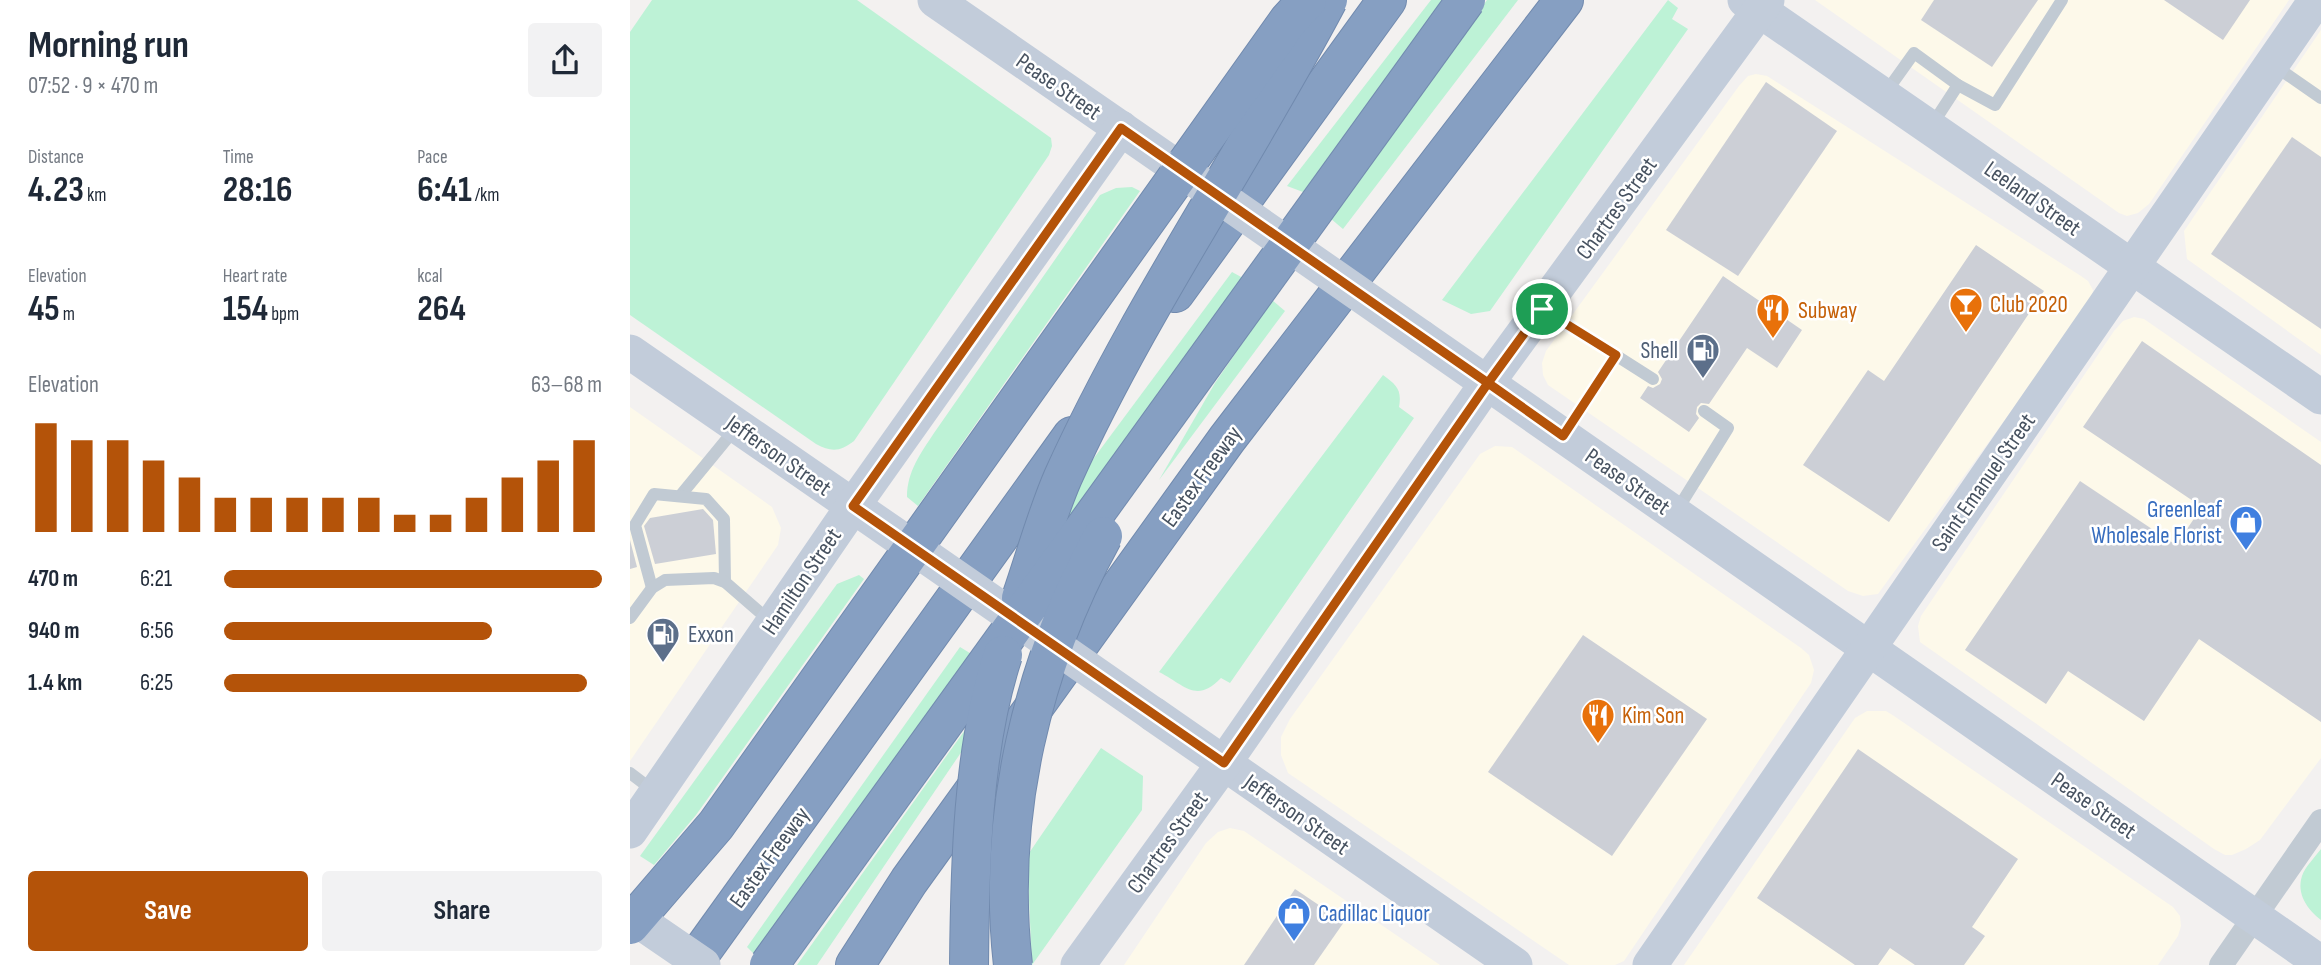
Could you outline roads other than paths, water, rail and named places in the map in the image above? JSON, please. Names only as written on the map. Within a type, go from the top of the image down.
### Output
[{"type":"highway","points":[[630,925],[716,825],[1288,21],[1307,0]]},
{"type":"highway","points":[[969,965],[970,863],[984,738],[1000,664],[1063,479],[1137,331],[1289,74],[1328,0]]},
{"type":"highway","name":"Eastex Freeway","points":[[692,965],[1387,0]]},
{"type":"highway","points":[[769,965],[1466,0]]},
{"type":"highway","name":"Eastex Freeway","points":[[855,965],[909,881],[1227,439],[1564,0]]},
{"type":"highway","points":[[1013,965],[1009,877],[1015,791],[1032,707],[1087,564],[1175,405]]},
{"type":"street","name":"Pease Street","points":[[935,0],[2321,963]]},
{"type":"street","name":"Saint Emanuel Street","points":[[1650,965],[2316,0]]},
{"type":"street","name":"Leeland Street","points":[[1756,2],[1884,96],[2321,397]]},
{"type":"street","name":"Chartres Street","points":[[1078,965],[1224,763],[1756,2]]},
{"type":"street","name":"Hamilton Street","points":[[630,831],[643,783],[772,623],[1121,128]]},
{"type":"street","name":"Jefferson Street","points":[[630,352],[1515,965]]},
{"type":"street","points":[[2221,965],[2321,821]]},
{"type":"street","points":[[630,915],[703,965]]},
{"type":"lane","points":[[1884,96],[1914,53],[1958,85],[1995,105],[2062,0]]},
{"type":"lane","points":[[2272,64],[2321,98]]},
{"type":"lane","points":[[1930,127],[1958,85]]},
{"type":"lane","points":[[1542,309],[1653,379]]},
{"type":"lane","points":[[1563,436],[1616,355]]},
{"type":"lane","points":[[1675,514],[1728,428],[1704,411]]},
{"type":"lane","points":[[680,496],[737,426]]},
{"type":"lane","points":[[652,588],[635,525],[654,494],[706,499],[724,519],[725,582]]},
{"type":"lane","points":[[630,618],[652,588],[666,580],[714,578],[725,582],[772,623]]},
{"type":"place","name":"Club 2020","points":[[1966,334]]},
{"type":"place","name":"Subway","points":[[1773,340]]},
{"type":"place","name":"Shell","points":[[1703,380]]},
{"type":"place","name":"Greenleaf Wholesale Florist","points":[[2246,552]]},
{"type":"place","name":"Exxon","points":[[663,664]]},
{"type":"place","name":"Kim Son","points":[[1598,745]]},
{"type":"place","name":"Cadillac Liquor","points":[[1294,943]]}]
